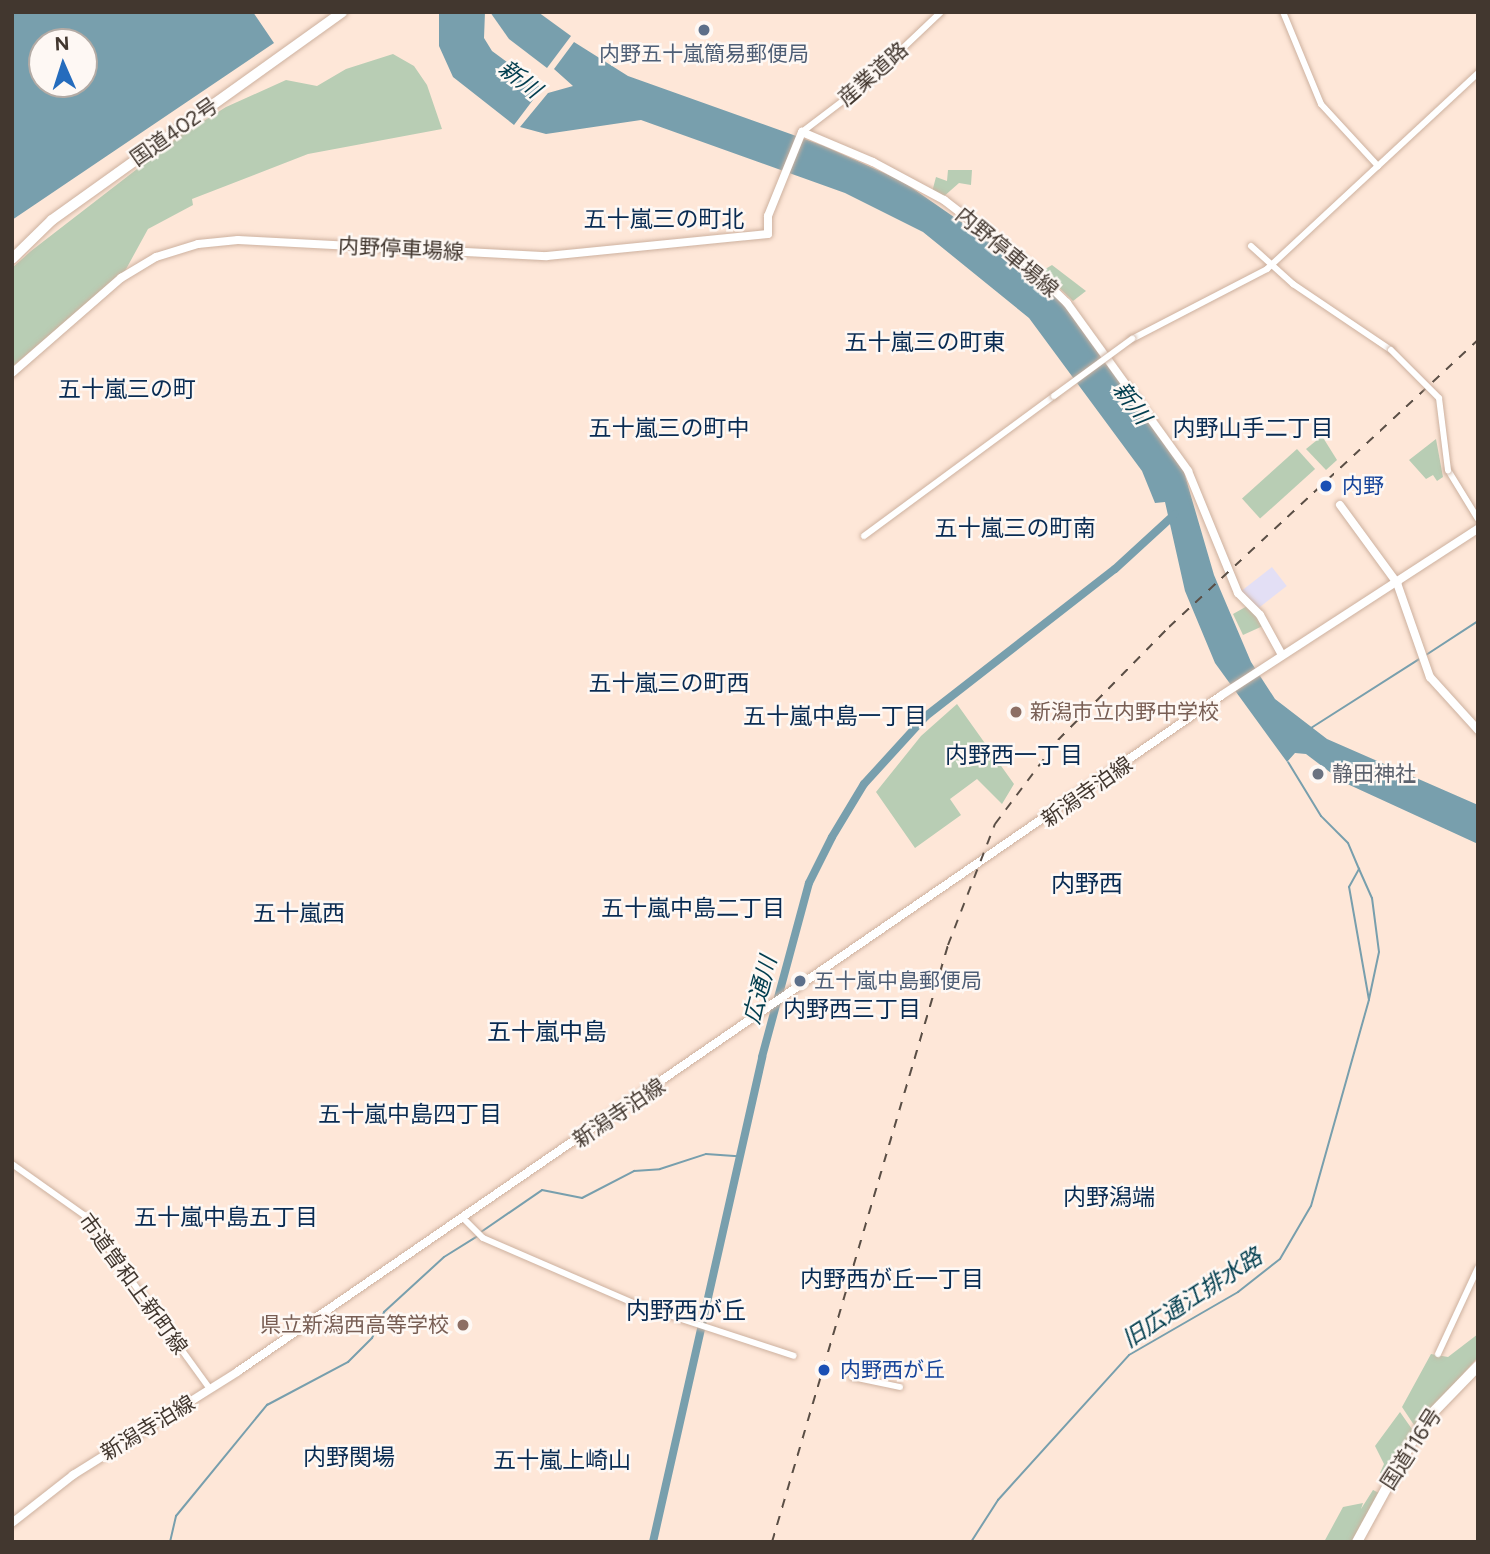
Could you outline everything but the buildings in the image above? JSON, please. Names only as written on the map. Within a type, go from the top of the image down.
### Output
[{"type":"highway","name":"国道402号","points":[[12,259],[63,212],[342,12]]},
{"type":"highway","name":"国道116号","points":[[1357,1542],[1421,1425],[1478,1366]]},
{"type":"main road","name":"内野停車場線","points":[[12,373],[121,278],[177,249],[237,240],[547,256],[768,234],[768,216],[802,134],[873,162],[944,200],[1027,264],[1067,303],[1182,461],[1238,593],[1260,615],[1282,655]]},
{"type":"main road","points":[[1340,505],[1397,583],[1426,670],[1478,730]]},
{"type":"main road","points":[[1282,655],[1478,529]]},
{"type":"main road","name":"新潟寺泊線","points":[[12,1523],[73,1475],[210,1389],[785,1000],[1282,655]]},
{"type":"street","name":"産業道路","points":[[802,134],[877,74],[941,12]]},
{"type":"street","points":[[1283,12],[1321,104],[1378,166]]},
{"type":"street","points":[[864,536],[1132,339],[1272,265],[1478,74]]},
{"type":"street","points":[[1251,246],[1272,265],[1391,350],[1439,398],[1448,470],[1478,519]]},
{"type":"street","name":"市道曽和上新町線","points":[[12,1164],[84,1215],[210,1389]]},
{"type":"street","points":[[463,1218],[491,1242],[695,1325],[794,1356]]},
{"type":"street","points":[[1438,1354],[1478,1269]]},
{"type":"street","points":[[852,1377],[901,1387]]},
{"type":"shaded area","points":[[1272,567],[1287,586],[1254,611],[1240,592]]},
{"type":"green space","points":[[393,54],[414,66],[427,85],[442,129],[308,154],[192,199],[193,205],[148,229],[125,271],[12,367],[12,268],[31,251],[181,135],[226,107],[286,80],[317,86],[346,69]]},
{"type":"green space","points":[[948,170],[972,170],[971,185],[959,183],[942,198],[932,192],[936,177],[947,181]]},
{"type":"green space","points":[[1052,265],[1086,291],[1073,301],[1042,271]]},
{"type":"green space","points":[[1322,436],[1337,460],[1326,470],[1306,449]]},
{"type":"green space","points":[[1436,439],[1443,477],[1437,481],[1433,475],[1426,479],[1409,460]]},
{"type":"green space","points":[[1297,449],[1315,469],[1260,519],[1242,499]]},
{"type":"green space","points":[[1249,605],[1265,625],[1243,635],[1233,614]]},
{"type":"green space","points":[[957,704],[1014,784],[1002,804],[977,779],[950,799],[961,815],[915,848],[876,792],[921,736]]},
{"type":"green space","points":[[1478,1334],[1478,1357],[1416,1428],[1402,1407],[1431,1354],[1448,1357]]},
{"type":"green space","points":[[1400,1412],[1414,1432],[1387,1476],[1380,1473],[1384,1464],[1375,1446]]},
{"type":"green space","points":[[1373,1490],[1379,1493],[1355,1542],[1324,1542],[1343,1507],[1363,1503],[1361,1509]]},
{"type":"water","points":[[12,12],[253,12],[274,43],[12,220]]},
{"type":"water","name":"新川","points":[[439,12],[485,12],[484,38],[492,51],[542,88],[514,125],[453,77],[439,46]]},
{"type":"water","points":[[490,12],[538,12],[571,36],[547,68],[509,39]]},
{"type":"water","name":"新川","points":[[574,42],[628,76],[824,146],[902,181],[1042,278],[1115,370],[1184,472],[1214,575],[1251,662],[1275,699],[1327,739],[1478,805],[1478,844],[1343,782],[1306,754],[1295,753],[1287,762],[1215,663],[1185,591],[1165,502],[1155,503],[1142,471],[1029,318],[923,232],[845,193],[641,120],[546,134],[520,127],[548,93],[573,86],[554,69]]},
{"type":"waterway","name":"広通川","points":[[653,1542],[762,1057],[809,883],[832,837],[864,784],[926,716],[1115,569],[1175,514]]},
{"type":"waterway","points":[[1426,655],[1478,621]]},
{"type":"waterway","points":[[1311,728],[1421,658]]},
{"type":"waterway","name":"旧広通江排水路","points":[[971,1542],[998,1500],[1129,1355],[1238,1292],[1280,1259],[1311,1206],[1369,1000],[1349,887],[1359,869],[1348,843],[1321,816],[1288,762]]},
{"type":"waterway","name":"旧広通江排水路","points":[[1359,869],[1372,898],[1379,952],[1369,999]]},
{"type":"waterway","points":[[481,1232],[542,1190],[582,1198],[634,1171],[660,1169],[706,1154],[738,1156]]},
{"type":"waterway","points":[[170,1542],[176,1516],[267,1405],[348,1362],[372,1338],[384,1312],[444,1257],[477,1236]]},
{"type":"railway","points":[[772,1542],[948,945],[995,824],[1058,740],[1169,627],[1478,340]]},
{"type":"place","name":"内野五十嵐簡易郵便局","points":[[704,30]]},
{"type":"place","name":"内野","points":[[1326,486]]},
{"type":"place","name":"新潟市立内野中学校","points":[[1016,712]]},
{"type":"place","name":"静田神社","points":[[1318,774]]},
{"type":"place","name":"五十嵐中島郵便局","points":[[800,981]]},
{"type":"place","name":"県立新潟西高等学校","points":[[463,1325]]},
{"type":"place","name":"内野西が丘","points":[[824,1370]]},
{"type":"district","name":"五十嵐三の町北","points":[[664,219]]},
{"type":"district","name":"五十嵐三の町東","points":[[925,342]]},
{"type":"district","name":"五十嵐三の町","points":[[127,389]]},
{"type":"district","name":"五十嵐三の町中","points":[[669,428]]},
{"type":"district","name":"内野山手二丁目","points":[[1253,428]]},
{"type":"district","name":"五十嵐三の町南","points":[[1015,528]]},
{"type":"district","name":"五十嵐三の町西","points":[[669,683]]},
{"type":"district","name":"五十嵐中島一丁目","points":[[835,716]]},
{"type":"district","name":"内野西一丁目","points":[[1014,755]]},
{"type":"district","name":"内野西","points":[[1087,884]]},
{"type":"district","name":"五十嵐中島二丁目","points":[[693,908]]},
{"type":"district","name":"五十嵐西","points":[[299,913]]},
{"type":"district","name":"内野西三丁目","points":[[852,1009]]},
{"type":"district","name":"五十嵐中島","points":[[547,1032]]},
{"type":"district","name":"五十嵐中島四丁目","points":[[410,1114]]},
{"type":"district","name":"内野潟端","points":[[1109,1197]]},
{"type":"district","name":"五十嵐中島五丁目","points":[[226,1217]]},
{"type":"district","name":"内野西が丘一丁目","points":[[892,1279]]},
{"type":"district","name":"内野西が丘","points":[[686,1311]]},
{"type":"district","name":"内野関場","points":[[349,1457]]},
{"type":"district","name":"五十嵐上崎山","points":[[562,1460]]}]
